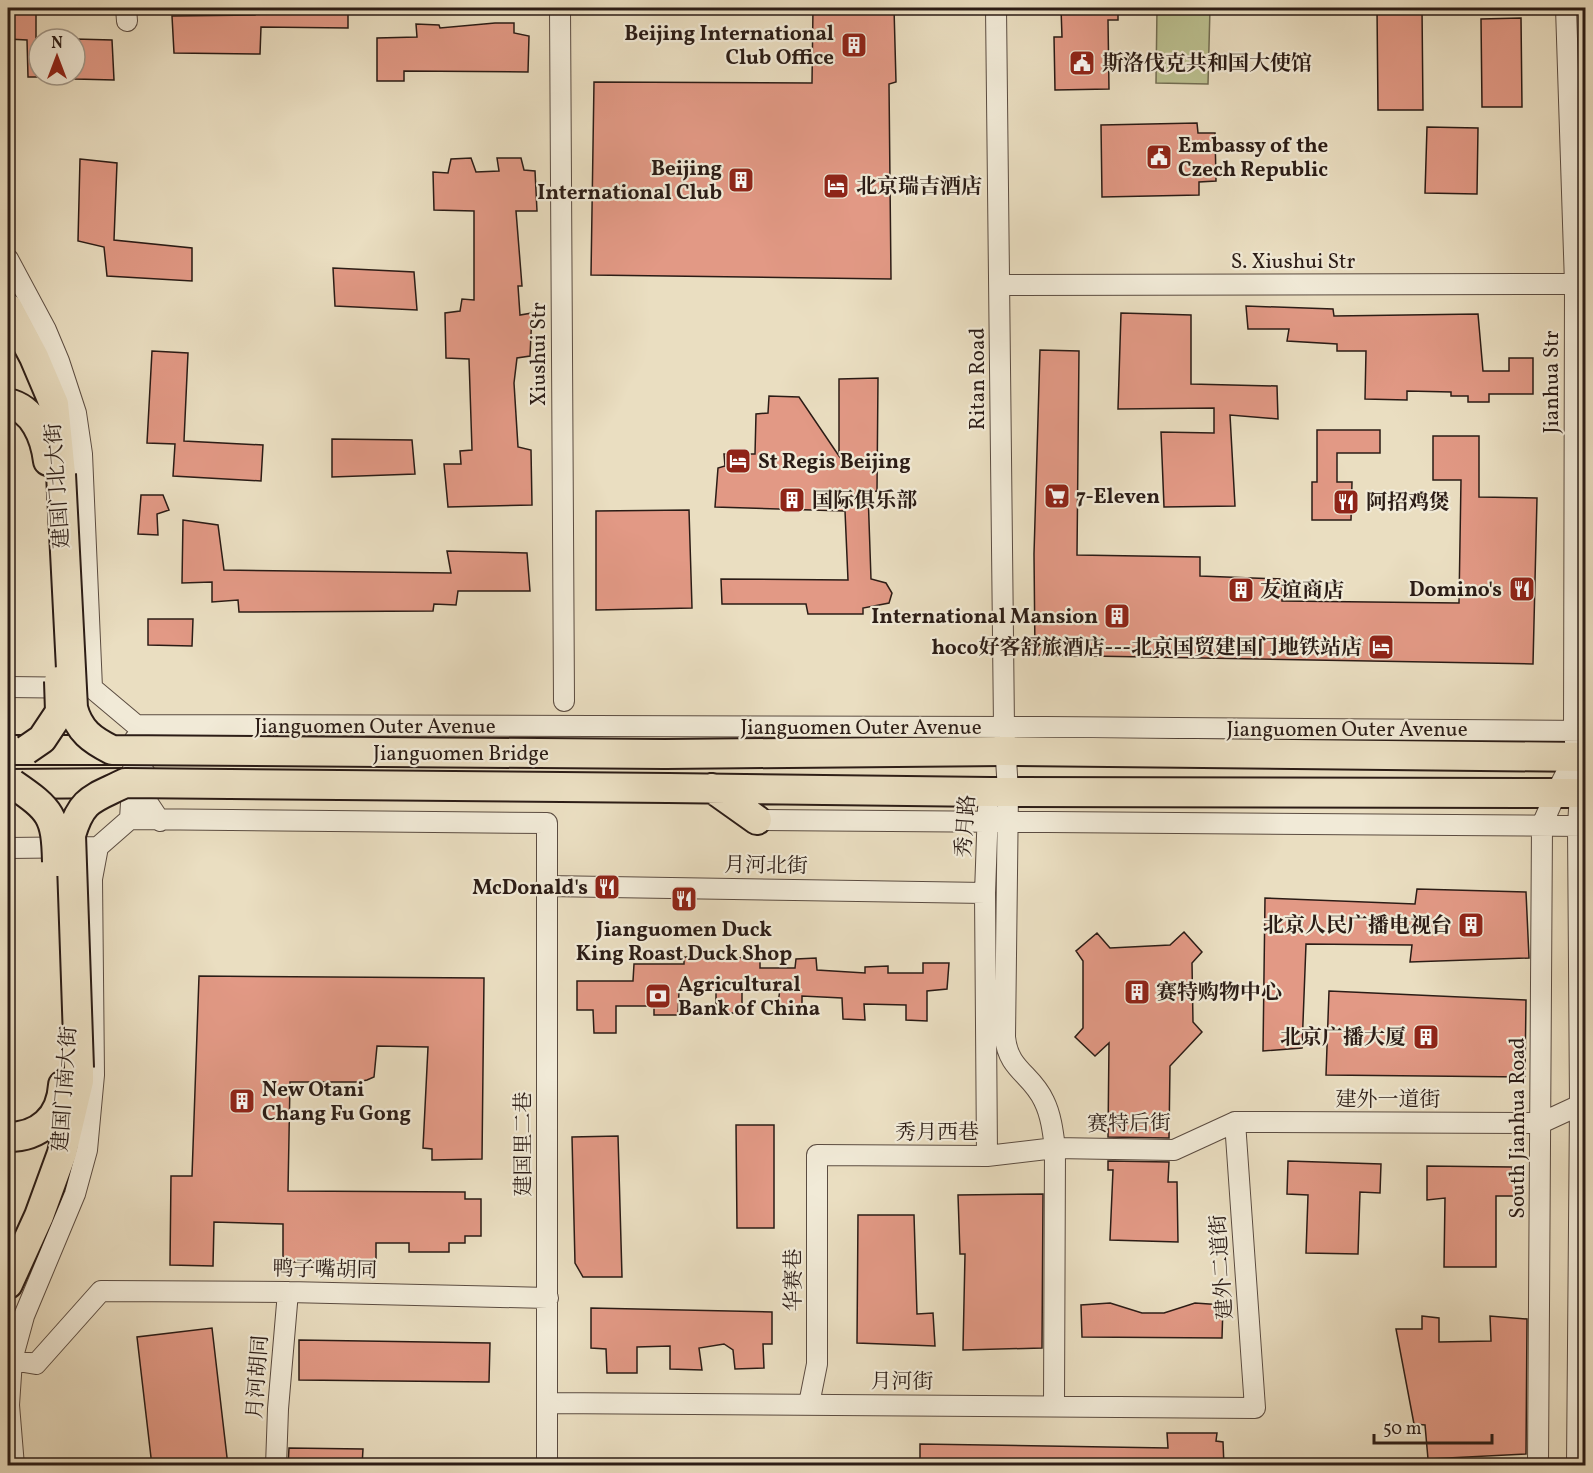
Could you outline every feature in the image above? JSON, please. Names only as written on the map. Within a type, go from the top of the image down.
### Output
[{"type":"highway","points":[[8,309],[34,357],[54,404],[60,712],[42,740],[17,750]]},
{"type":"highway","points":[[8,403],[28,413],[39,429],[55,476],[73,708],[76,720],[86,735],[112,750]]},
{"type":"highway","name":"Jianguomen Outer Avenue","points":[[665,754],[1004,739],[1580,744]]},
{"type":"highway","name":"Jianguomen Bridge","points":[[17,750],[665,754]]},
{"type":"highway","points":[[8,1137],[32,1134],[45,1126],[58,1104],[72,1068],[71,835],[77,816],[89,801],[125,783]]},
{"type":"highway","points":[[8,1284],[39,1216],[62,1153],[79,1081],[72,1068],[56,834],[53,820],[45,809],[10,784]]},
{"type":"highway","name":"Jianguomen Bridge","points":[[10,784],[712,788]]},
{"type":"highway","points":[[712,788],[999,792],[1574,793]]},
{"type":"highway","points":[[712,788],[757,820]]},
{"type":"street","name":"Xiushui Str","points":[[560,8],[564,700]]},
{"type":"street","name":"Ritan Road","points":[[996,8],[1004,739]]},
{"type":"street","name":"Jianhua Str","points":[[1566,8],[1580,284],[1580,744]]},
{"type":"street","name":"建国门北大街","points":[[8,259],[46,330],[76,413],[82,454],[92,688]]},
{"type":"street","name":"S. Xiushui Str","points":[[1000,285],[1580,284]]},
{"type":"street","points":[[8,687],[92,688],[136,725],[130,819]]},
{"type":"street","name":"Jianguomen Outer Avenue","points":[[136,725],[1004,739]]},
{"type":"street","points":[[158,725],[149,738],[144,797],[160,821]]},
{"type":"street","name":"秀月路","points":[[987,1156],[985,893],[987,820],[999,792],[1004,739]]},
{"type":"street","name":"South Jianhua Road","points":[[1538,1466],[1542,825],[1574,793],[1580,744]]},
{"type":"street","name":"秀月路","points":[[999,792],[1007,821],[1006,1050],[1012,1061],[1044,1099],[1053,1127],[1055,1148]]},
{"type":"street","points":[[1574,793],[1582,826],[1582,1105],[1577,1466]]},
{"type":"street","points":[[8,848],[98,847],[130,819],[160,821]]},
{"type":"street","points":[[757,820],[1582,826]]},
{"type":"street","name":"建国里二巷","points":[[160,821],[547,823],[548,1466]]},
{"type":"street","name":"建国门南大街","points":[[14,1466],[9,1405],[12,1360],[24,1316],[75,1194],[87,1150],[94,1075],[92,879],[98,847]]},
{"type":"street","name":"月河北街","points":[[546,886],[985,893]]},
{"type":"street","points":[[1541,1123],[1582,1105]]},
{"type":"street","name":"建外一道街","points":[[1235,1122],[1541,1123]]},
{"type":"street","name":"赛特后街","points":[[1055,1148],[1174,1150],[1235,1122]]},
{"type":"street","name":"建外二道街","points":[[1235,1122],[1255,1408]]},
{"type":"street","points":[[1054,1405],[1055,1148]]},
{"type":"street","name":"秀月西巷","points":[[818,1155],[987,1156],[1055,1148]]},
{"type":"street","name":"华赛巷","points":[[809,1404],[818,1364],[818,1155]]},
{"type":"street","name":"鸭子嘴胡同","points":[[12,1360],[36,1364],[101,1291],[288,1292],[548,1298]]},
{"type":"street","name":"月河胡同","points":[[276,1466],[278,1409],[288,1292]]},
{"type":"street","name":"月河街","points":[[548,1403],[1255,1408]]},
{"type":"green space","points":[[1157,8],[1210,8],[1208,84],[1156,83]]},
{"type":"building","points":[[8,8],[36,8],[36,27],[27,27],[27,40],[8,39]]},
{"type":"building","points":[[255,8],[348,8],[348,28],[261,27],[260,54],[174,53],[172,16],[255,15]]},
{"type":"building","name":"Beijing International Club","points":[[813,8],[894,8],[896,82],[889,84],[891,279],[591,275],[594,82],[812,83]]},
{"type":"building","name":"斯洛伐克共和国大使馆","points":[[1061,8],[1118,8],[1118,20],[1108,20],[1109,89],[1055,90],[1054,37],[1062,37]]},
{"type":"building","points":[[1377,8],[1422,8],[1423,110],[1378,110]]},
{"type":"building","points":[[1521,18],[1522,107],[1482,107],[1481,19]]},
{"type":"building","points":[[514,23],[514,33],[529,36],[528,72],[404,71],[404,81],[377,81],[377,38],[417,37],[416,24],[439,25],[440,28]]},
{"type":"building","points":[[87,39],[112,40],[114,80],[87,79]]},
{"type":"building","name":"Embassy of the Czech Republic","points":[[1197,123],[1198,133],[1215,133],[1216,181],[1199,182],[1199,195],[1102,197],[1101,125]]},
{"type":"building","points":[[1427,127],[1478,128],[1477,194],[1425,193]]},
{"type":"building","points":[[471,158],[476,172],[499,171],[497,158],[521,158],[524,170],[535,171],[537,211],[516,211],[522,286],[518,286],[520,315],[532,313],[530,356],[517,358],[514,383],[518,447],[531,450],[532,505],[448,507],[444,464],[461,464],[460,451],[472,450],[469,359],[446,358],[445,313],[460,311],[462,299],[474,300],[474,211],[434,210],[433,172],[448,173],[451,159]]},
{"type":"building","points":[[80,159],[117,163],[114,240],[192,248],[192,281],[107,276],[104,247],[78,241]]},
{"type":"building","points":[[333,268],[414,272],[417,310],[335,306]]},
{"type":"building","points":[[1246,306],[1333,309],[1334,316],[1478,314],[1483,371],[1509,371],[1509,358],[1533,358],[1533,394],[1489,394],[1489,402],[1468,402],[1468,396],[1451,396],[1451,392],[1407,391],[1407,400],[1365,399],[1366,351],[1337,351],[1337,344],[1287,341],[1289,329],[1248,329]]},
{"type":"building","points":[[1121,313],[1191,315],[1191,384],[1277,386],[1278,419],[1230,415],[1235,506],[1164,507],[1161,432],[1214,433],[1214,408],[1118,409]]},
{"type":"building","points":[[1040,350],[1079,351],[1077,555],[1200,557],[1200,576],[1282,579],[1282,601],[1459,603],[1461,480],[1433,480],[1433,436],[1479,436],[1479,497],[1537,498],[1533,664],[1035,655],[1034,554]]},
{"type":"building","points":[[152,351],[188,353],[184,441],[263,445],[261,481],[173,476],[175,444],[147,443]]},
{"type":"building","name":"国际俱乐部","points":[[878,378],[877,491],[868,492],[871,579],[886,583],[892,593],[889,603],[863,608],[863,614],[808,614],[806,604],[722,604],[721,579],[848,580],[845,511],[715,507],[718,468],[725,466],[724,454],[755,454],[756,414],[768,413],[769,396],[799,397],[839,456],[839,379]]},
{"type":"building","points":[[1317,430],[1380,430],[1380,453],[1337,453],[1337,482],[1352,482],[1351,520],[1312,520],[1312,482],[1317,482]]},
{"type":"building","points":[[332,439],[412,440],[415,474],[332,477]]},
{"type":"building","points":[[141,495],[163,495],[169,510],[157,514],[158,535],[138,534]]},
{"type":"building","points":[[689,510],[692,608],[596,610],[596,511]]},
{"type":"building","points":[[183,520],[218,525],[224,570],[451,573],[447,551],[527,553],[530,591],[458,591],[456,605],[434,604],[433,611],[239,612],[238,600],[212,602],[212,582],[182,583]]},
{"type":"building","points":[[148,619],[193,619],[192,646],[148,645]]},
{"type":"building","points":[[1417,889],[1526,892],[1529,958],[1410,962],[1412,945],[1306,944],[1302,1048],[1263,1051],[1265,898],[1415,904]]},
{"type":"building","name":"赛特购物中心","points":[[1184,932],[1202,952],[1192,963],[1193,1022],[1202,1032],[1170,1066],[1169,1138],[1108,1137],[1109,1043],[1095,1056],[1075,1037],[1083,1028],[1083,961],[1076,951],[1097,933],[1110,948],[1170,945]]},
{"type":"building","points":[[684,957],[760,958],[760,968],[795,968],[796,959],[816,958],[817,970],[865,973],[865,967],[888,966],[888,973],[923,973],[923,963],[949,963],[947,989],[927,991],[927,1021],[906,1020],[906,1005],[864,1004],[865,1020],[843,1019],[842,998],[802,996],[802,1007],[778,1005],[780,988],[742,988],[742,1013],[716,1013],[716,991],[679,991],[678,1015],[654,1015],[654,1006],[616,1006],[616,1033],[594,1033],[593,1010],[577,1010],[577,981],[633,981],[634,964],[684,964]]},
{"type":"building","points":[[199,976],[484,978],[482,1159],[432,1160],[432,1149],[423,1148],[428,1047],[377,1046],[374,1077],[367,1080],[290,1082],[288,1191],[465,1192],[465,1199],[481,1199],[481,1236],[465,1236],[465,1243],[449,1243],[449,1252],[409,1252],[409,1243],[376,1243],[376,1262],[283,1262],[283,1224],[214,1222],[213,1266],[170,1265],[171,1176],[192,1176]]},
{"type":"building","name":"北京广播大厦","points":[[1329,991],[1526,1000],[1525,1077],[1326,1075]]},
{"type":"building","points":[[736,1125],[774,1125],[774,1228],[737,1228]]},
{"type":"building","points":[[618,1136],[622,1277],[583,1277],[575,1263],[572,1137]]},
{"type":"building","points":[[1108,1161],[1169,1162],[1168,1182],[1177,1182],[1178,1242],[1110,1240],[1113,1170],[1108,1170]]},
{"type":"building","points":[[1288,1161],[1381,1164],[1380,1193],[1360,1192],[1358,1254],[1306,1253],[1308,1195],[1287,1194]]},
{"type":"building","points":[[1427,1166],[1512,1167],[1515,1196],[1496,1196],[1496,1267],[1444,1267],[1445,1198],[1427,1200]]},
{"type":"building","points":[[1043,1194],[1042,1348],[963,1350],[965,1254],[960,1254],[958,1195]]},
{"type":"building","points":[[858,1215],[914,1215],[917,1314],[933,1313],[935,1346],[857,1343]]},
{"type":"building","points":[[1110,1303],[1142,1313],[1164,1313],[1195,1303],[1223,1305],[1222,1338],[1082,1337],[1081,1305]]},
{"type":"building","points":[[591,1308],[772,1312],[772,1344],[763,1344],[764,1368],[735,1369],[733,1350],[724,1344],[699,1348],[702,1370],[670,1369],[670,1346],[637,1347],[637,1373],[607,1373],[606,1349],[591,1348]]},
{"type":"building","points":[[1422,1316],[1439,1318],[1439,1342],[1491,1341],[1490,1316],[1527,1319],[1526,1454],[1428,1459],[1425,1425],[1414,1424],[1396,1329],[1422,1329]]},
{"type":"building","points":[[212,1328],[228,1466],[152,1466],[137,1337]]},
{"type":"building","points":[[299,1340],[490,1343],[489,1382],[299,1380]]},
{"type":"building","points":[[1167,1433],[1217,1433],[1216,1441],[1223,1442],[1224,1466],[1194,1466],[1194,1461],[1152,1462],[1152,1466],[920,1466],[920,1444],[1168,1448]]},
{"type":"building","points":[[289,1448],[363,1449],[362,1466],[288,1466]]},
{"type":"place","name":"Beijing International Club Office","points":[[854,45]]},
{"type":"place","name":"斯洛伐克共和国大使馆","points":[[1082,63]]},
{"type":"place","name":"Embassy of the Czech Republic","points":[[1159,157]]},
{"type":"place","name":"Beijing International Club","points":[[741,180]]},
{"type":"place","name":"北京瑞吉酒店","points":[[836,186]]},
{"type":"place","name":"St Regis Beijing","points":[[738,461]]},
{"type":"place","name":"7-Eleven","points":[[1057,496]]},
{"type":"place","name":"国际俱乐部","points":[[792,500]]},
{"type":"place","name":"阿招鸡煲","points":[[1346,502]]},
{"type":"place","name":"Domino's","points":[[1522,589]]},
{"type":"place","name":"友谊商店","points":[[1241,590]]},
{"type":"place","name":"International Mansion","points":[[1117,616]]},
{"type":"place","name":"hoco好客舒旅酒店---北京国贸建国门地铁站店","points":[[1381,647]]},
{"type":"place","name":"McDonald's","points":[[607,887]]},
{"type":"place","name":"Jianguomen Duck King Roast Duck Shop","points":[[684,899]]},
{"type":"place","name":"北京人民广播电视台","points":[[1471,925]]},
{"type":"place","name":"赛特购物中心","points":[[1137,992]]},
{"type":"place","name":"Agricultural Bank of China","points":[[658,996]]},
{"type":"place","name":"北京广播大厦","points":[[1426,1037]]},
{"type":"place","name":"New Otani Chang Fu Gong","points":[[242,1101]]}]
